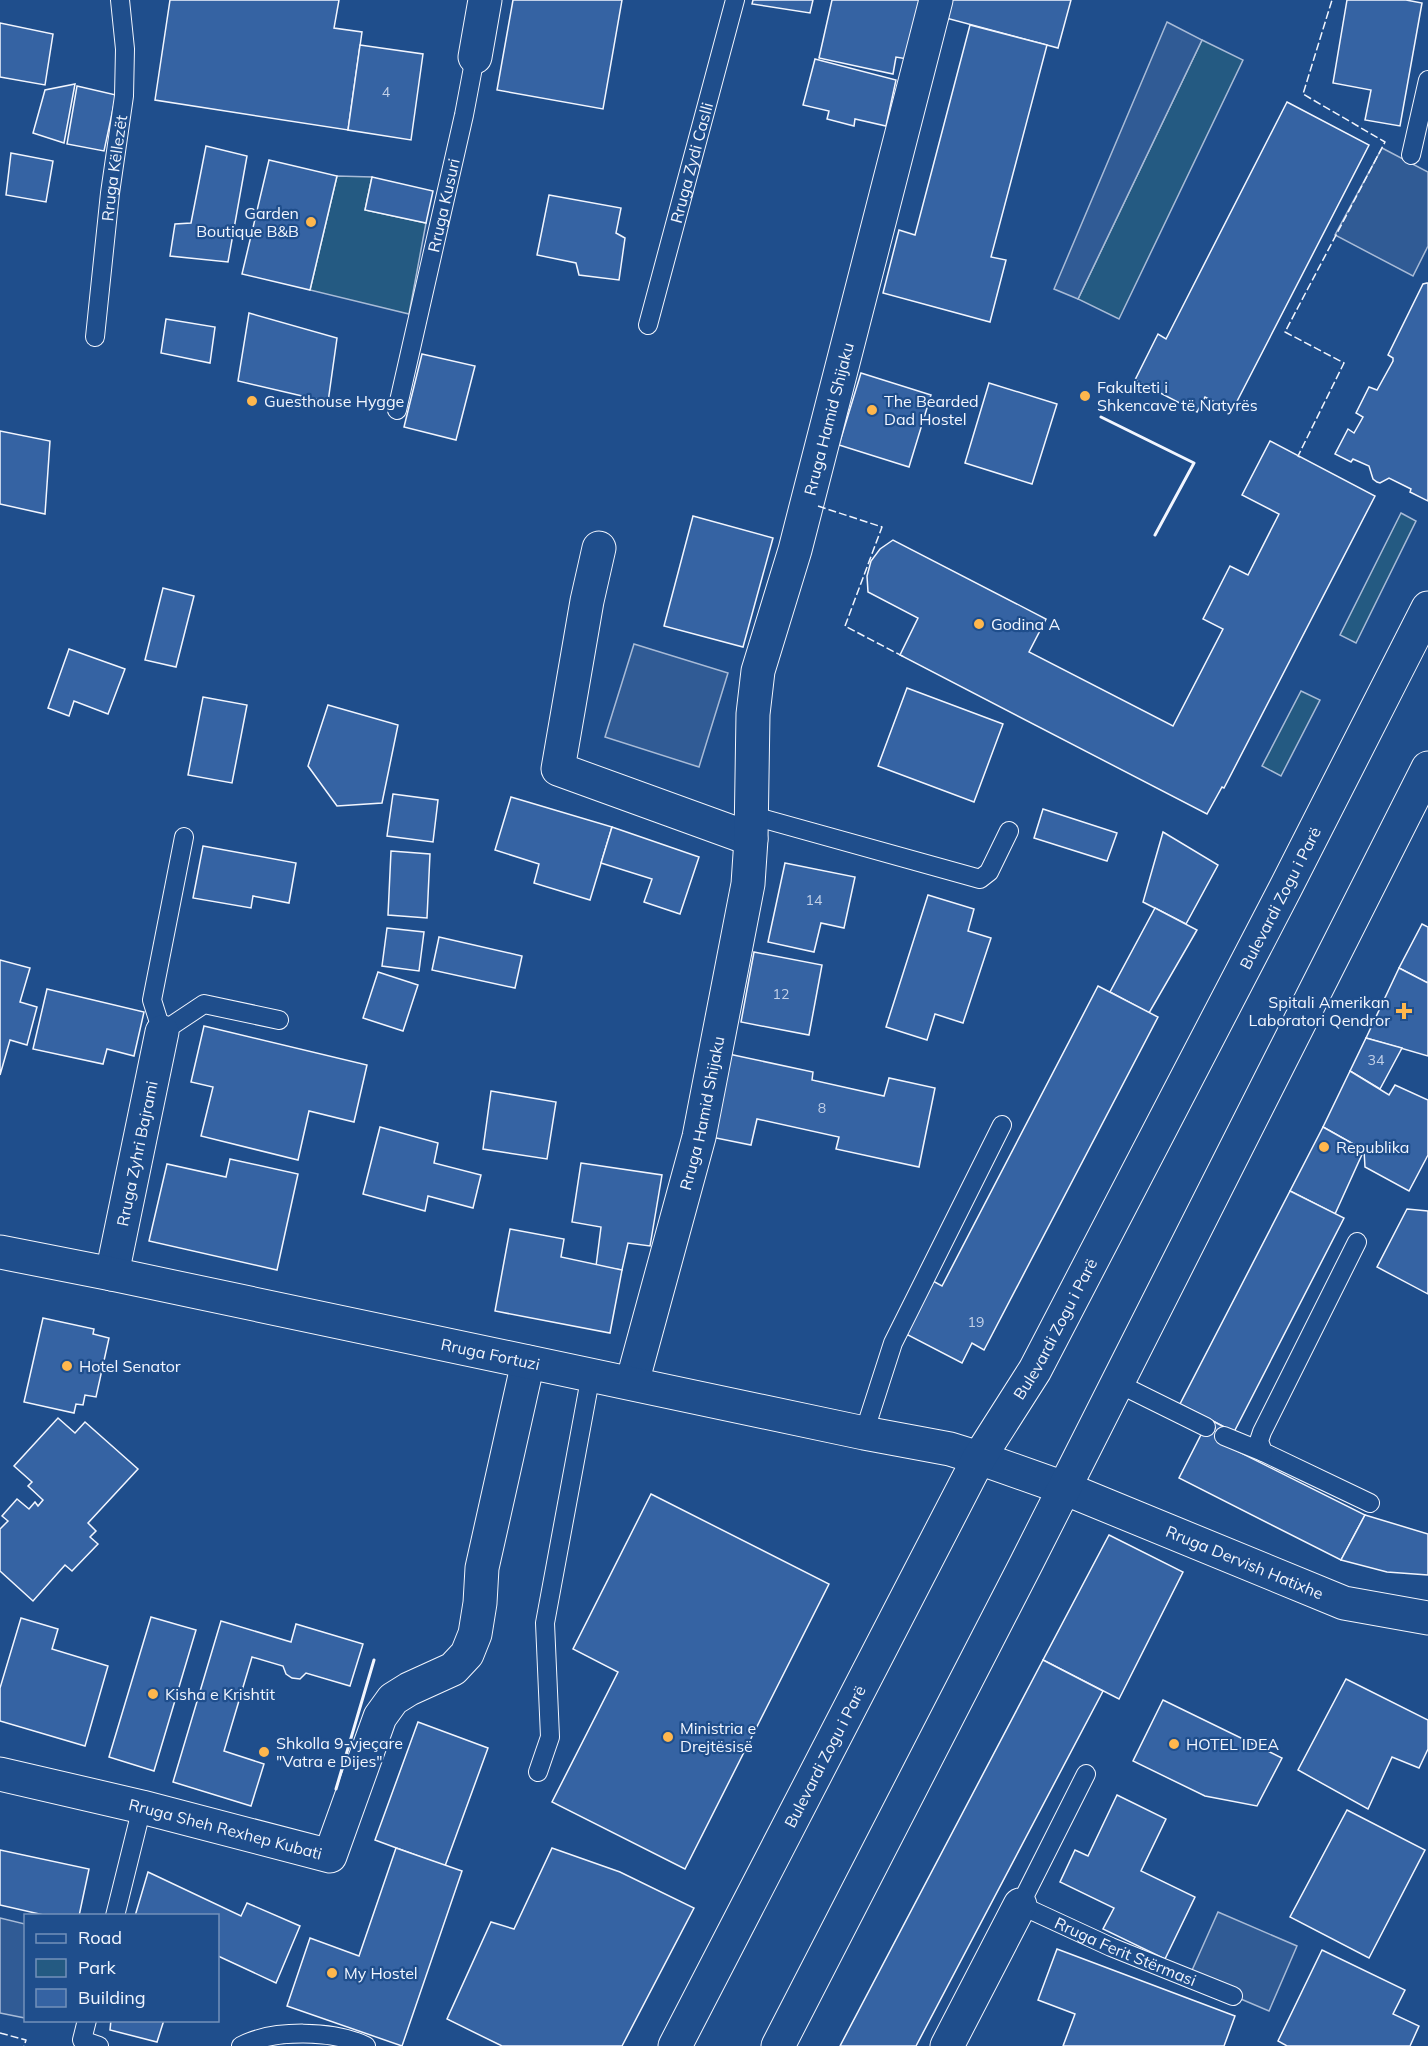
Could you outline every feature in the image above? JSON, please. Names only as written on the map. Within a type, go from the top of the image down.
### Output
[{"type":"street","name":"Rruga Kusuri","points":[[475,57],[485,0]]},
{"type":"street","name":"Rruga Hamid Shijaku","points":[[632,1383],[699,1137],[748,884],[753,714],[758,671],[795,550],[936,0]]},
{"type":"street","points":[[599,548],[587,601],[558,769],[751,827]]},
{"type":"street","name":"Bulevardi Zogu i Parë","points":[[675,2046],[979,1458],[1035,1370],[1428,608]]},
{"type":"street","points":[[778,2046],[1118,1383],[1428,768]]},
{"type":"street","name":"Rruga Zyhri Bajrami","points":[[112,1274],[162,1032]]},
{"type":"street","name":"Rruga Fortuzi","points":[[0,1252],[950,1449],[979,1458]]},
{"type":"street","name":"Rruga Sheh Rexhep Kubati","points":[[0,1774],[142,1807],[330,1856],[380,1717],[393,1700],[409,1689],[453,1669],[467,1654],[475,1634],[482,1568],[528,1362]]},
{"type":"street","name":"Rruga Dervish Hatixhe","points":[[979,1458],[1064,1488],[1344,1603],[1428,1618]]},
{"type":"street","points":[[947,2046],[1020,1905]]},
{"type":"lane","name":"Rruga Këllezët","points":[[95,337],[110,193],[124,96],[125,49],[120,0]]},
{"type":"lane","name":"Rruga Zydi Caslli","points":[[648,325],[735,0]]},
{"type":"lane","name":"Rruga Kusuri","points":[[397,410],[462,125],[475,57]]},
{"type":"lane","points":[[1411,155],[1428,80]]},
{"type":"lane","points":[[751,827],[980,879],[989,872],[1009,831]]},
{"type":"lane","points":[[184,837],[152,1000],[162,1032],[204,1004],[279,1020]]},
{"type":"lane","points":[[864,1433],[893,1343],[1002,1125]]},
{"type":"lane","points":[[1263,1452],[1259,1441],[1262,1432],[1358,1242]]},
{"type":"lane","points":[[538,1772],[550,1737],[544,1623],[591,1374]]},
{"type":"lane","points":[[1118,1383],[1206,1426]]},
{"type":"lane","points":[[1224,1436],[1370,1503]]},
{"type":"lane","points":[[1020,1905],[1086,1774]]},
{"type":"lane","points":[[115,1914],[142,1807]]},
{"type":"lane","name":"Rruga Ferit Stërmasi","points":[[1020,1905],[1111,1947],[1233,1996]]},
{"type":"lane","points":[[86,2022],[82,2040],[99,2046]]},
{"type":"lane","points":[[241,2046],[255,2038],[323,2034],[366,2046]]},
{"type":"green space","points":[[1202,40],[1243,60],[1119,319],[1078,299]]},
{"type":"green space","points":[[337,176],[372,177],[365,210],[426,223],[409,314],[310,290]]},
{"type":"green space","points":[[1401,513],[1416,521],[1356,643],[1340,635]]},
{"type":"green space","points":[[1301,691],[1320,700],[1281,776],[1262,766]]},
{"type":"shaded area","points":[[1167,22],[1202,40],[1078,299],[1054,289]]},
{"type":"shaded area","points":[[1382,148],[1428,172],[1428,246],[1413,276],[1335,235]]},
{"type":"shaded area","points":[[634,644],[728,673],[699,767],[605,737]]},
{"type":"shaded area","points":[[1218,1912],[1297,1946],[1269,2011],[1189,1977]]},
{"type":"shaded area","points":[[0,1918],[24,1924],[24,2018],[0,2013]]},
{"type":"building","points":[[170,0],[339,0],[334,28],[362,32],[348,130],[155,100]]},
{"type":"building","points":[[513,0],[622,0],[603,109],[497,90]]},
{"type":"building","points":[[753,0],[813,0],[810,13],[752,4]]},
{"type":"building","points":[[832,0],[920,0],[907,59],[896,57],[893,74],[819,58]]},
{"type":"building","points":[[951,0],[1071,0],[1058,48],[946,18]]},
{"type":"building","points":[[1347,0],[1406,0],[1422,3],[1400,126],[1365,120],[1371,90],[1333,83]]},
{"type":"building","points":[[0,23],[53,34],[45,85],[0,77]]},
{"type":"building","points":[[970,25],[1047,45],[991,257],[1006,260],[990,322],[883,293],[899,230],[915,235]]},
{"type":"building","points":[[360,45],[423,54],[411,140],[348,130]]},
{"type":"building","points":[[815,59],[896,80],[886,126],[855,119],[854,126],[827,119],[829,111],[803,105]]},
{"type":"building","points":[[75,84],[64,143],[33,133],[45,90]]},
{"type":"building","points":[[77,86],[116,95],[104,151],[67,144]]},
{"type":"building","points":[[1287,102],[1369,145],[1232,411],[1205,397],[1197,412],[1135,380],[1158,334],[1166,339]]},
{"type":"building","points":[[206,146],[247,156],[228,262],[170,256],[175,224],[191,223]]},
{"type":"building","points":[[11,153],[53,161],[46,202],[6,195]]},
{"type":"building","points":[[269,160],[337,176],[310,290],[242,274]]},
{"type":"building","points":[[372,177],[433,191],[426,223],[365,210]]},
{"type":"building","points":[[549,195],[621,208],[616,233],[625,238],[619,280],[579,275],[576,263],[537,255]]},
{"type":"building","points":[[1428,283],[1428,501],[1389,478],[1380,483],[1377,482],[1373,479],[1369,466],[1353,459],[1351,462],[1335,454],[1348,429],[1354,433],[1363,417],[1356,413],[1369,387],[1377,390],[1393,361],[1393,358],[1388,355],[1423,284]]},
{"type":"building","points":[[249,313],[337,338],[328,402],[238,381]]},
{"type":"building","points":[[166,319],[215,327],[210,363],[161,353]]},
{"type":"building","points":[[422,354],[475,366],[456,440],[404,427]]},
{"type":"building","points":[[861,373],[931,395],[909,467],[839,445]]},
{"type":"building","points":[[989,383],[1057,404],[1032,484],[965,463]]},
{"type":"building","points":[[0,431],[50,441],[45,514],[0,504]]},
{"type":"building","name":"Godina A","points":[[1270,441],[1375,496],[1224,788],[1222,787],[1207,814],[900,655],[918,618],[868,592],[867,576],[871,561],[880,549],[893,540],[1046,619],[1029,652],[1173,726],[1223,629],[1203,619],[1230,566],[1248,575],[1279,514],[1242,495]]},
{"type":"building","points":[[693,516],[773,538],[743,647],[664,626]]},
{"type":"building","points":[[163,588],[194,596],[176,667],[145,660]]},
{"type":"building","points":[[69,649],[125,669],[108,714],[74,701],[69,716],[48,708]]},
{"type":"building","points":[[907,688],[1003,724],[974,802],[878,766]]},
{"type":"building","points":[[203,697],[247,705],[232,783],[188,775]]},
{"type":"building","points":[[328,705],[398,725],[382,803],[337,806],[308,766]]},
{"type":"building","points":[[393,794],[438,800],[433,842],[387,836]]},
{"type":"building","points":[[511,797],[612,827],[590,900],[534,883],[539,864],[495,850]]},
{"type":"building","points":[[1043,809],[1117,833],[1107,861],[1034,838]]},
{"type":"building","points":[[612,827],[699,857],[680,914],[644,902],[652,879],[601,863]]},
{"type":"building","points":[[1163,832],[1218,865],[1186,924],[1143,902]]},
{"type":"building","points":[[203,846],[296,863],[289,903],[253,896],[251,908],[193,898]]},
{"type":"building","points":[[391,851],[430,854],[427,918],[388,915]]},
{"type":"building","points":[[785,863],[855,877],[844,928],[821,923],[814,952],[768,942]]},
{"type":"building","points":[[928,895],[974,909],[968,931],[991,938],[963,1023],[935,1014],[927,1040],[886,1027]]},
{"type":"building","points":[[1155,908],[1197,930],[1149,1013],[1110,992]]},
{"type":"building","points":[[1422,924],[1428,927],[1428,983],[1399,968]]},
{"type":"building","points":[[387,928],[424,932],[419,971],[382,966]]},
{"type":"building","points":[[439,937],[522,956],[515,988],[432,970]]},
{"type":"building","points":[[754,952],[822,965],[809,1035],[741,1022]]},
{"type":"building","points":[[0,960],[30,968],[20,1002],[37,1007],[27,1045],[10,1040],[0,1075]]},
{"type":"building","name":"Spitali Amerikan Laboratori Qendror","points":[[1399,968],[1428,983],[1428,1056],[1366,1038]]},
{"type":"building","points":[[378,972],[418,985],[403,1031],[363,1018]]},
{"type":"building","points":[[1098,986],[1158,1017],[984,1350],[972,1343],[962,1363],[906,1334],[933,1281],[942,1286]]},
{"type":"building","points":[[47,989],[144,1012],[134,1056],[107,1049],[103,1064],[33,1049]]},
{"type":"building","points":[[204,1026],[367,1065],[354,1122],[309,1111],[298,1160],[201,1136],[213,1087],[191,1082]]},
{"type":"building","points":[[1366,1038],[1402,1048],[1380,1089],[1350,1071]]},
{"type":"building","points":[[724,1053],[813,1072],[812,1080],[884,1096],[889,1078],[935,1088],[919,1167],[836,1149],[839,1137],[757,1119],[751,1145],[706,1136]]},
{"type":"building","points":[[1350,1071],[1389,1095],[1395,1085],[1428,1100],[1428,1155],[1409,1191],[1365,1167],[1364,1150],[1323,1127]]},
{"type":"building","points":[[491,1091],[556,1102],[547,1159],[483,1149]]},
{"type":"building","points":[[380,1127],[438,1143],[434,1163],[481,1175],[473,1208],[428,1196],[425,1211],[363,1194]]},
{"type":"building","points":[[1323,1127],[1364,1150],[1335,1214],[1290,1191]]},
{"type":"building","points":[[230,1159],[298,1174],[277,1270],[149,1241],[167,1164],[226,1177]]},
{"type":"building","points":[[581,1163],[662,1175],[650,1246],[628,1243],[622,1270],[596,1266],[601,1227],[572,1222]]},
{"type":"building","points":[[1290,1191],[1344,1218],[1234,1432],[1180,1404]]},
{"type":"building","points":[[1407,1209],[1428,1211],[1428,1294],[1377,1267]]},
{"type":"building","points":[[510,1229],[564,1239],[561,1257],[622,1270],[610,1333],[495,1311]]},
{"type":"building","name":"Hotel Senator","points":[[43,1318],[94,1329],[93,1334],[109,1338],[96,1397],[85,1395],[83,1405],[76,1404],[74,1413],[24,1402]]},
{"type":"building","points":[[58,1418],[75,1433],[85,1422],[138,1469],[88,1523],[96,1531],[90,1537],[98,1544],[72,1571],[65,1565],[33,1601],[0,1571],[0,1529],[8,1521],[2,1516],[17,1499],[29,1509],[35,1502],[38,1506],[43,1500],[28,1486],[32,1482],[14,1466]]},
{"type":"building","points":[[1209,1419],[1228,1429],[1221,1443],[1365,1515],[1341,1560],[1179,1478]]},
{"type":"building","name":"Ministria e Drejtësisë","points":[[651,1494],[829,1584],[685,1869],[552,1802],[618,1672],[573,1649]]},
{"type":"building","points":[[1365,1515],[1428,1534],[1428,1575],[1387,1572],[1341,1560]]},
{"type":"building","points":[[1109,1535],[1183,1572],[1119,1699],[1043,1660]]},
{"type":"building","name":"Kisha e Krishtit","points":[[151,1617],[196,1630],[154,1771],[109,1757]]},
{"type":"building","points":[[21,1618],[58,1629],[52,1649],[108,1666],[85,1746],[0,1721],[0,1688]]},
{"type":"building","points":[[221,1621],[291,1642],[296,1624],[363,1644],[350,1686],[306,1673],[300,1679],[292,1678],[286,1674],[283,1666],[252,1657],[224,1751],[264,1764],[251,1806],[173,1782]]},
{"type":"building","points":[[1043,1660],[1103,1691],[916,2046],[840,2046]]},
{"type":"building","points":[[1346,1679],[1428,1720],[1428,1749],[1419,1768],[1392,1757],[1368,1809],[1298,1770]]},
{"type":"building","points":[[1163,1700],[1282,1758],[1257,1806],[1205,1796],[1133,1761]]},
{"type":"building","points":[[418,1722],[488,1748],[445,1866],[375,1840]]},
{"type":"building","points":[[1117,1795],[1166,1819],[1141,1871],[1195,1897],[1165,1959],[1103,1929],[1114,1908],[1060,1882],[1075,1850],[1088,1856]]},
{"type":"building","points":[[1347,1810],[1425,1850],[1369,1958],[1290,1917]]},
{"type":"building","points":[[396,1848],[462,1871],[402,2046],[287,2006],[310,1938],[359,1956]]},
{"type":"building","points":[[552,1848],[620,1872],[694,1908],[622,2046],[502,2046],[447,2019],[491,1922],[514,1929]]},
{"type":"building","points":[[0,1850],[89,1869],[79,1914],[39,1914],[0,1905]]},
{"type":"building","points":[[148,1872],[241,1916],[247,1903],[300,1926],[276,1983],[219,1956],[219,1914],[136,1914]]},
{"type":"building","points":[[1057,1949],[1235,2016],[1224,2046],[1063,2046],[1075,2014],[1038,2000]]},
{"type":"building","points":[[1322,1950],[1405,1990],[1393,2014],[1419,2026],[1410,2046],[1287,2046],[1278,2041]]},
{"type":"building","points":[[111,2022],[163,2022],[157,2042],[110,2030]]},
{"type":"fence","points":[[1300,457],[1298,456],[1344,363],[1285,332],[1385,142],[1303,94],[1332,0]]},
{"type":"fence","points":[[818,506],[882,527],[845,626],[904,657]]},
{"type":"fence","points":[[0,2033],[26,2040],[24,2046]]},
{"type":"wall","points":[[1101,417],[1194,463],[1155,535]]},
{"type":"wall","points":[[336,1789],[374,1660]]},
{"type":"place","name":"Garden Boutique B&B","points":[[311,222]]},
{"type":"place","name":"Fakulteti i Shkencave të Natyrës","points":[[1085,396]]},
{"type":"place","name":"Guesthouse Hygge","points":[[252,401]]},
{"type":"place","name":"The Bearded Dad Hostel","points":[[872,410]]},
{"type":"place","name":"Godina A","points":[[979,624]]},
{"type":"place","name":"Spitali Amerikan Laboratori Qendror","points":[[1404,1011]]},
{"type":"place","name":"Republika","points":[[1324,1147]]},
{"type":"place","name":"Hotel Senator","points":[[67,1366]]},
{"type":"place","name":"Kisha e Krishtit","points":[[153,1694]]},
{"type":"place","name":"Ministria e Drejtësisë","points":[[668,1737]]},
{"type":"place","name":"HOTEL IDEA","points":[[1174,1744]]},
{"type":"place","name":"Shkolla 9-vjeçare \"Vatra e Dijes\"","points":[[264,1752]]},
{"type":"place","name":"My Hostel","points":[[332,1973]]}]
